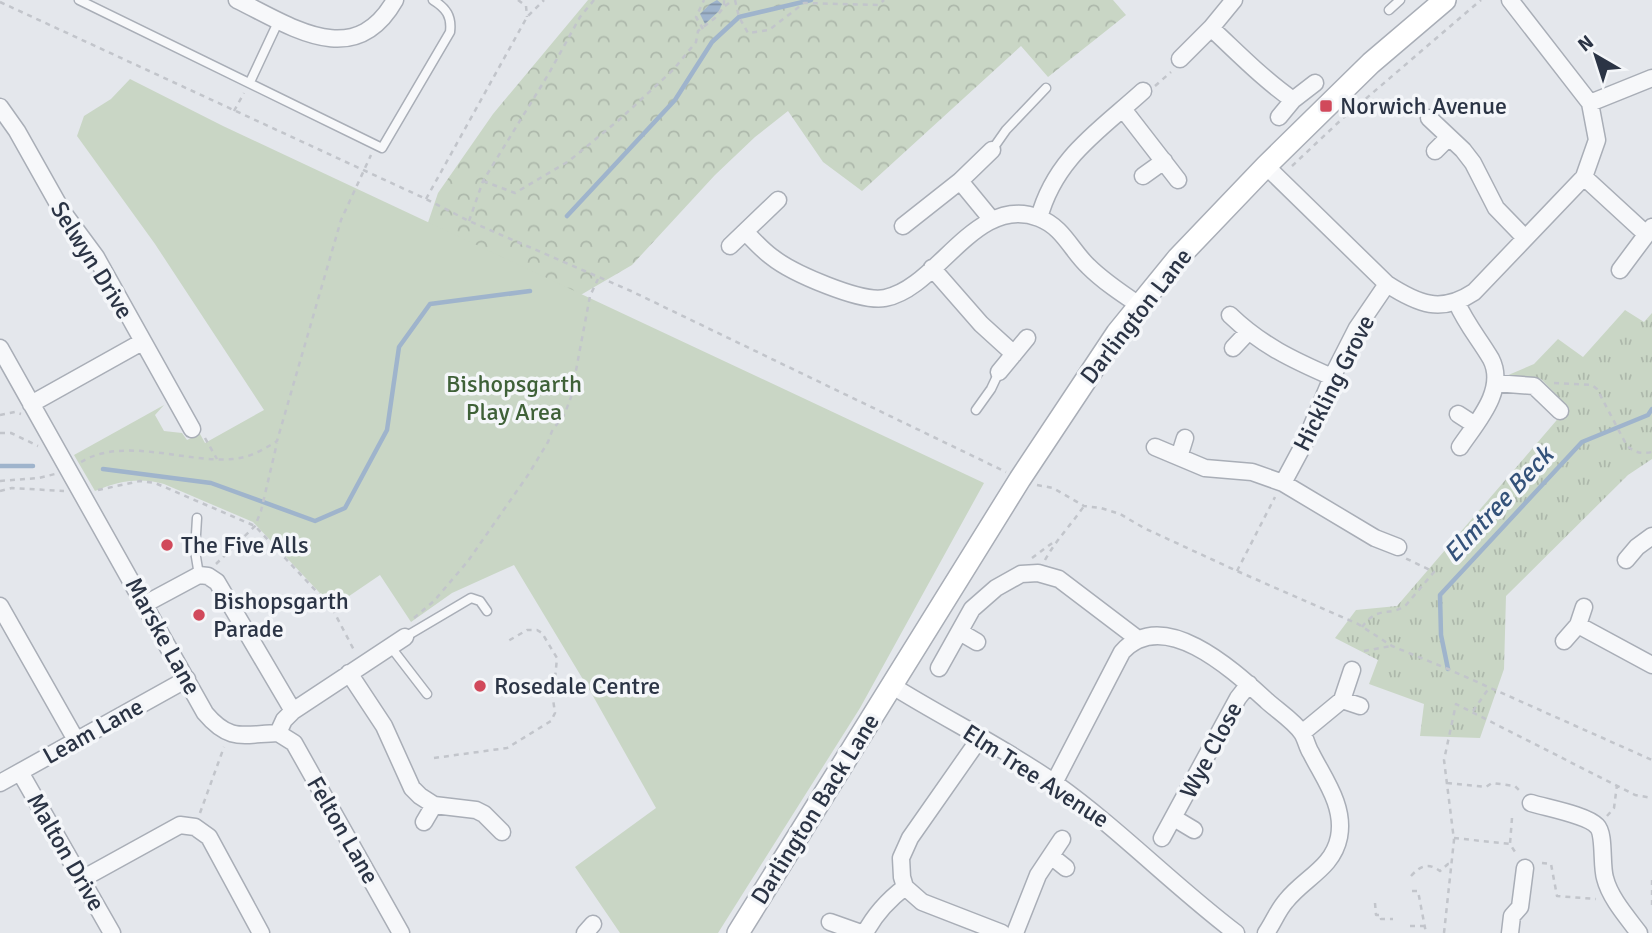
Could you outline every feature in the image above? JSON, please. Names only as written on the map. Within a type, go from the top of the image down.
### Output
[{"type":"street","points":[[243,1],[315,37],[334,40],[352,38],[377,24],[395,0]]},
{"type":"street","points":[[1180,59],[1234,0]]},
{"type":"street","name":"Darlington Lane","points":[[891,685],[1020,478],[1101,355],[1139,305],[1178,258],[1266,166],[1371,63],[1445,0]]},
{"type":"street","points":[[1266,166],[1387,284],[1410,299],[1432,305],[1457,303],[1474,292],[1584,177],[1597,140],[1590,103],[1510,0]]},
{"type":"street","points":[[1211,28],[1247,59],[1264,79],[1293,100]]},
{"type":"street","points":[[1590,103],[1652,78]]},
{"type":"street","points":[[1279,117],[1293,100],[1315,83]]},
{"type":"street","points":[[1039,218],[1044,200],[1066,161],[1143,91]]},
{"type":"street","name":"Selwyn Drive","points":[[0,107],[17,131],[62,211],[96,257],[183,413],[196,430]]},
{"type":"street","points":[[1123,109],[1178,180]]},
{"type":"street","points":[[1429,118],[1473,163],[1496,208],[1525,237]]},
{"type":"street","points":[[1435,151],[1449,137]]},
{"type":"street","points":[[903,226],[960,181],[992,150]]},
{"type":"street","points":[[1143,176],[1164,161]]},
{"type":"street","points":[[1584,177],[1649,230],[1620,270]]},
{"type":"street","points":[[960,181],[992,220]]},
{"type":"street","points":[[730,246],[778,200]]},
{"type":"street","points":[[745,232],[786,266],[854,296],[885,298],[899,294],[976,230],[992,220],[1025,215],[1039,218],[1064,236],[1087,266],[1139,305]]},
{"type":"street","points":[[932,268],[981,324],[1014,354]]},
{"type":"street","name":"Hickling Grove","points":[[1283,483],[1306,440],[1332,377],[1357,328],[1387,284]]},
{"type":"street","points":[[1457,303],[1464,319],[1493,363],[1495,383],[1490,401],[1460,447]]},
{"type":"street","points":[[1230,315],[1248,332],[1280,354],[1332,377]]},
{"type":"street","points":[[1233,348],[1248,332]]},
{"type":"street","points":[[999,372],[1027,338]]},
{"type":"street","points":[[29,410],[142,342]]},
{"type":"street","name":"Marske Lane","points":[[0,348],[29,410],[81,492],[205,713],[220,729],[241,736],[278,733]]},
{"type":"street","points":[[1495,383],[1534,386],[1560,411]]},
{"type":"street","points":[[167,422],[183,413]]},
{"type":"street","points":[[1458,414],[1475,425]]},
{"type":"street","points":[[1179,457],[1185,438]]},
{"type":"street","points":[[1156,447],[1205,468],[1252,472],[1283,483],[1398,551]]},
{"type":"street","points":[[1626,560],[1652,536]]},
{"type":"street","points":[[1367,553],[1375,538]]},
{"type":"street","points":[[939,668],[972,609],[996,588],[1034,567],[1067,584],[1138,639]]},
{"type":"street","points":[[145,604],[205,572],[217,582],[293,711]]},
{"type":"street","points":[[0,606],[76,740]]},
{"type":"street","points":[[1564,641],[1578,625],[1584,607]]},
{"type":"street","points":[[1578,625],[1652,665]]},
{"type":"street","points":[[960,632],[977,642]]},
{"type":"street","points":[[1054,783],[1122,652],[1138,639],[1155,635],[1202,649],[1225,663],[1302,733],[1337,805],[1341,828],[1339,841],[1330,859],[1286,901],[1266,933]]},
{"type":"street","points":[[278,733],[293,711],[405,637]]},
{"type":"street","points":[[355,669],[412,788],[434,805],[475,810],[484,814],[502,832]]},
{"type":"street","points":[[1302,733],[1342,700],[1352,670]]},
{"type":"street","name":"Leam Lane","points":[[0,783],[187,679]]},
{"type":"street","name":"Wye Close","points":[[1162,838],[1238,698],[1249,684]]},
{"type":"street","name":"Elm Tree Avenue","points":[[891,685],[1054,783],[1116,829],[1236,933]]},
{"type":"street","name":"Darlington Back Lane","points":[[738,933],[891,685]]},
{"type":"street","points":[[1342,700],[1360,706]]},
{"type":"street","name":"Felton Lane","points":[[278,733],[294,743],[401,933]]},
{"type":"street","points":[[980,738],[910,838],[901,858],[901,877],[905,887],[916,898],[930,906],[1002,933]]},
{"type":"street","name":"Malton Drive","points":[[20,772],[112,933]]},
{"type":"street","points":[[1531,803],[1589,820],[1598,827],[1605,880],[1639,933]]},
{"type":"street","points":[[424,822],[434,805]]},
{"type":"street","name":"Wye Close","points":[[1174,818],[1194,830]]},
{"type":"street","points":[[82,879],[180,825],[195,827],[209,838],[261,933]]},
{"type":"street","points":[[1015,933],[1038,875],[1062,839]]},
{"type":"street","points":[[1051,856],[1066,868]]},
{"type":"street","points":[[1510,933],[1511,916],[1520,907],[1523,864]]},
{"type":"street","points":[[830,922],[863,933],[892,896],[905,887]]},
{"type":"lane","points":[[79,0],[382,148],[450,32],[451,21],[448,14],[444,7],[433,0]]},
{"type":"lane","points":[[1389,10],[1400,0]]},
{"type":"lane","points":[[250,82],[279,20]]},
{"type":"lane","points":[[992,150],[1006,130],[1046,88]]},
{"type":"lane","points":[[976,410],[999,372]]},
{"type":"lane","points":[[197,518],[195,551],[205,572]]},
{"type":"lane","points":[[405,637],[471,598],[480,601],[487,611]]},
{"type":"lane","points":[[390,646],[426,694]]},
{"type":"path","points":[[518,0],[526,6],[527,17]]},
{"type":"path","points":[[426,199],[527,17],[544,0]]},
{"type":"path","points":[[468,221],[483,181],[580,17],[594,0]]},
{"type":"path","points":[[703,29],[696,17],[704,0]]},
{"type":"path","points":[[724,0],[724,7]]},
{"type":"path","points":[[483,181],[515,193],[569,161],[673,70],[696,42],[698,31],[734,0],[748,33],[769,30],[804,3],[878,5],[884,0]]},
{"type":"path","points":[[1287,171],[1342,118],[1481,0]]},
{"type":"path","points":[[0,2],[426,199],[468,221],[631,291],[1030,484],[1053,488],[1084,506],[1120,514],[1144,528],[1362,627],[1392,646],[1652,760]]},
{"type":"path","points":[[1143,91],[1149,90],[1179,66],[1180,59]]},
{"type":"path","points":[[234,111],[250,82]]},
{"type":"path","points":[[205,572],[255,526],[261,511],[277,441],[341,220],[375,145]]},
{"type":"path","points":[[405,637],[403,627],[434,601],[468,561],[528,475],[565,413],[571,397],[590,296],[598,278]]},
{"type":"path","points":[[1534,386],[1540,382],[1592,385],[1597,389],[1622,439],[1634,452],[1652,452]]},
{"type":"path","points":[[0,415],[29,410]]},
{"type":"path","points":[[196,430],[217,459]]},
{"type":"path","points":[[0,433],[11,433],[38,446]]},
{"type":"path","points":[[75,465],[90,456],[120,451],[150,451],[234,459],[255,454],[277,441]]},
{"type":"path","points":[[0,481],[39,478],[61,472]]},
{"type":"path","points":[[0,491],[12,488],[90,493],[140,481],[155,483],[255,526],[332,608],[355,669]]},
{"type":"path","points":[[1237,571],[1283,483]]},
{"type":"path","points":[[1034,567],[1084,506]]},
{"type":"path","points":[[1034,567],[1057,538]]},
{"type":"path","points":[[1362,627],[1375,613],[1401,609],[1434,572],[1398,551]]},
{"type":"path","points":[[434,758],[507,748],[551,721],[555,713],[555,653],[537,630],[527,630],[509,641]]},
{"type":"path","points":[[1364,651],[1392,646]]},
{"type":"path","points":[[1473,711],[1489,688]]},
{"type":"path","points":[[1444,933],[1454,838],[1444,760],[1456,704],[1635,795],[1652,798]]},
{"type":"path","points":[[195,827],[226,741]]},
{"type":"path","points":[[1447,783],[1486,787],[1492,783],[1515,786],[1531,803]]},
{"type":"path","points":[[1598,827],[1614,808],[1618,785]]},
{"type":"path","points":[[1512,818],[1510,844],[1523,864]]},
{"type":"path","points":[[1454,838],[1510,844]]},
{"type":"path","points":[[1542,863],[1551,864],[1557,896],[1597,899]]},
{"type":"path","points":[[1411,876],[1424,866],[1434,866],[1440,871],[1452,864]]},
{"type":"path","points":[[1652,878],[1652,905]]},
{"type":"path","points":[[1412,891],[1418,891],[1426,933]]},
{"type":"path","points":[[1376,903],[1376,915],[1381,915],[1381,919],[1393,919]]},
{"type":"path","points":[[1410,926],[1424,926]]},
{"type":"green space","points":[[588,0],[1113,0],[1126,15],[1048,77],[1021,46],[862,191],[823,162],[788,111],[755,137],[715,175],[632,265],[531,324],[418,252],[438,193],[493,114]]},
{"type":"green space","name":"Bishopsgarth Play Area","points":[[130,79],[223,126],[984,483],[860,708],[718,933],[620,933],[575,867],[656,808],[593,696],[514,565],[452,593],[411,622],[380,575],[333,607],[253,522],[164,484],[129,481],[95,491],[74,455],[164,405],[155,415],[164,431],[182,433],[187,440],[200,434],[205,443],[264,410],[155,244],[77,136],[84,116],[111,99]]},
{"type":"green space","points":[[1625,310],[1644,322],[1652,313],[1652,459],[1628,475],[1506,596],[1504,669],[1480,738],[1420,736],[1424,704],[1369,684],[1378,660],[1335,638],[1356,610],[1397,606],[1568,407],[1541,379],[1506,376],[1534,364],[1558,339],[1583,357]]},
{"type":"water","points":[[717,0],[722,4],[719,11],[705,24],[700,14]]},
{"type":"waterway","points":[[567,216],[675,100],[712,42],[739,17],[811,0]]},
{"type":"waterway","points":[[103,469],[211,483],[315,521],[345,508],[387,430],[399,347],[430,304],[530,291]]},
{"type":"waterway","name":"Elmtree Beck","points":[[1448,669],[1441,635],[1440,595],[1582,442],[1648,415],[1652,409]]},
{"type":"waterway","points":[[0,466],[33,466]]},
{"type":"place","name":"Norwich Avenue","points":[[1326,106]]},
{"type":"place","name":"The Five Alls","points":[[167,545]]},
{"type":"place","name":"Bishopsgarth Parade","points":[[199,615]]},
{"type":"place","name":"Rosedale Centre","points":[[480,686]]}]
